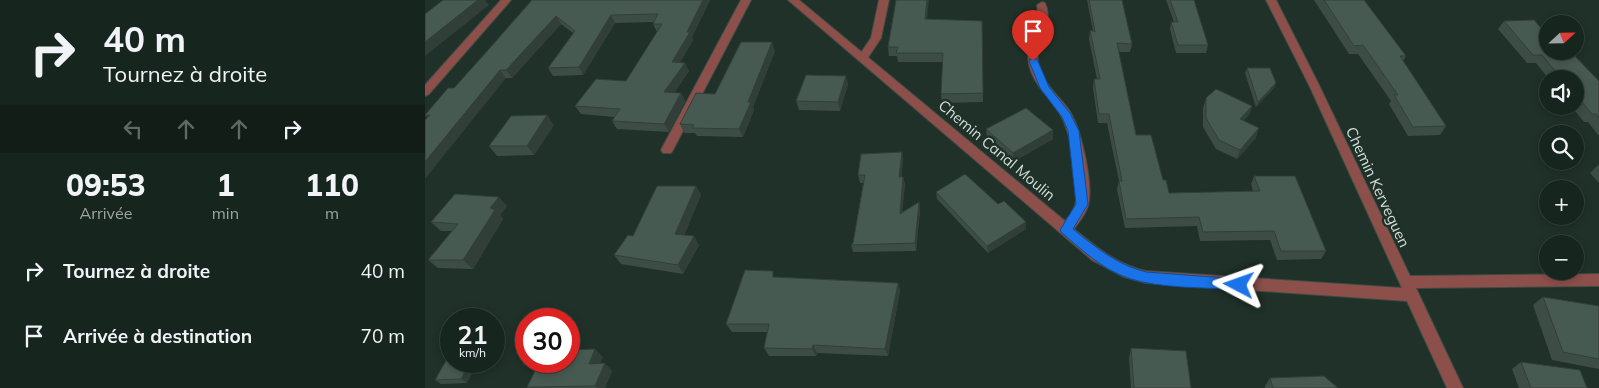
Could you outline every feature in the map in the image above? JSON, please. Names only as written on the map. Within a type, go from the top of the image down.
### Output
[{"type":"street","points":[[425,92],[506,0]]},
{"type":"street","points":[[667,150],[745,0]]},
{"type":"street","name":"Chemin Canal Moulin","points":[[793,0],[1097,256],[1129,273],[1146,277],[1410,295]]},
{"type":"street","points":[[863,57],[876,38],[884,0]]},
{"type":"street","name":"Chemin Kerveguen","points":[[1271,0],[1314,85],[1410,295],[1455,388]]},
{"type":"street","points":[[1042,6],[1045,20],[1035,48],[1033,61],[1045,88],[1066,115],[1074,131],[1082,193],[1082,204],[1066,230]]},
{"type":"street","points":[[1404,282],[1599,280]]},
{"type":"building","points":[[443,0],[478,0],[425,42],[425,14]]},
{"type":"building","points":[[532,0],[703,0],[687,32],[690,32],[672,62],[685,63],[664,92],[681,93],[664,124],[612,121],[620,109],[575,106],[596,79],[626,81],[662,24],[653,24],[658,14],[611,15],[579,67],[548,68],[575,31],[556,16],[506,70],[500,70],[425,162],[425,120],[430,115],[425,115],[448,88],[454,88]]},
{"type":"building","points":[[896,0],[927,0],[925,19],[982,21],[983,93],[941,94],[943,53],[896,53],[898,47],[888,47]]},
{"type":"building","points":[[1089,0],[1122,0],[1132,44],[1117,43],[1136,135],[1151,135],[1163,180],[1166,180],[1169,193],[1260,191],[1254,176],[1295,176],[1326,251],[1281,251],[1274,231],[1203,232],[1199,217],[1126,219],[1119,181],[1122,181],[1109,114],[1099,114],[1094,79],[1100,79],[1090,30],[1095,32]]},
{"type":"building","points":[[1170,0],[1194,0],[1208,45],[1178,45],[1171,22],[1178,22]]},
{"type":"building","points":[[1324,0],[1364,0],[1406,56],[1400,56],[1446,126],[1413,127],[1394,95],[1398,95],[1363,45],[1354,46]]},
{"type":"building","points":[[1534,20],[1539,26],[1539,55],[1533,55],[1504,21]]},
{"type":"building","points":[[741,42],[772,42],[748,102],[751,102],[739,129],[692,128],[694,125],[680,124],[696,93],[715,94]]},
{"type":"building","points":[[1546,60],[1579,60],[1599,81],[1599,118],[1596,114],[1592,114],[1584,105],[1584,70],[1554,70]]},
{"type":"building","points":[[1247,68],[1270,68],[1276,83],[1258,102]]},
{"type":"building","points":[[806,75],[846,76],[838,102],[796,101]]},
{"type":"building","points":[[1216,89],[1252,106],[1240,119],[1259,128],[1240,150],[1219,140],[1206,118],[1206,98]]},
{"type":"building","points":[[1026,108],[1053,130],[1013,153],[986,129]]},
{"type":"building","points":[[547,115],[527,146],[489,146],[511,116]]},
{"type":"building","points":[[902,152],[899,177],[903,177],[900,214],[919,202],[915,243],[851,245],[853,243],[865,175],[858,175],[861,154]]},
{"type":"building","points":[[965,174],[998,204],[1004,201],[1026,222],[987,246],[936,192]]},
{"type":"building","points":[[657,186],[696,186],[675,234],[694,236],[678,265],[614,255],[628,235],[633,236]]},
{"type":"building","points":[[455,194],[499,197],[490,208],[495,210],[463,260],[428,260],[458,224],[431,222]]},
{"type":"building","points":[[745,270],[773,271],[773,277],[898,283],[885,349],[813,345],[812,349],[764,348],[769,324],[726,324]]},
{"type":"building","points":[[1543,297],[1599,306],[1599,359],[1563,352]]},
{"type":"building","points":[[1131,348],[1186,351],[1191,388],[1134,388]]},
{"type":"building","points":[[595,349],[589,364],[605,363],[595,386],[527,387],[534,373],[580,373],[580,350]]},
{"type":"building","points":[[1521,362],[1580,370],[1587,388],[1531,388]]},
{"type":"building","points":[[440,371],[440,373],[464,373],[461,379],[435,380]]},
{"type":"building","points":[[1324,376],[1338,388],[1273,388],[1270,378]]},
{"type":"route","points":[[1033,61],[1037,74],[1045,88],[1066,115],[1074,131],[1082,204],[1066,230],[1097,256],[1129,273],[1146,277],[1239,285]]}]
